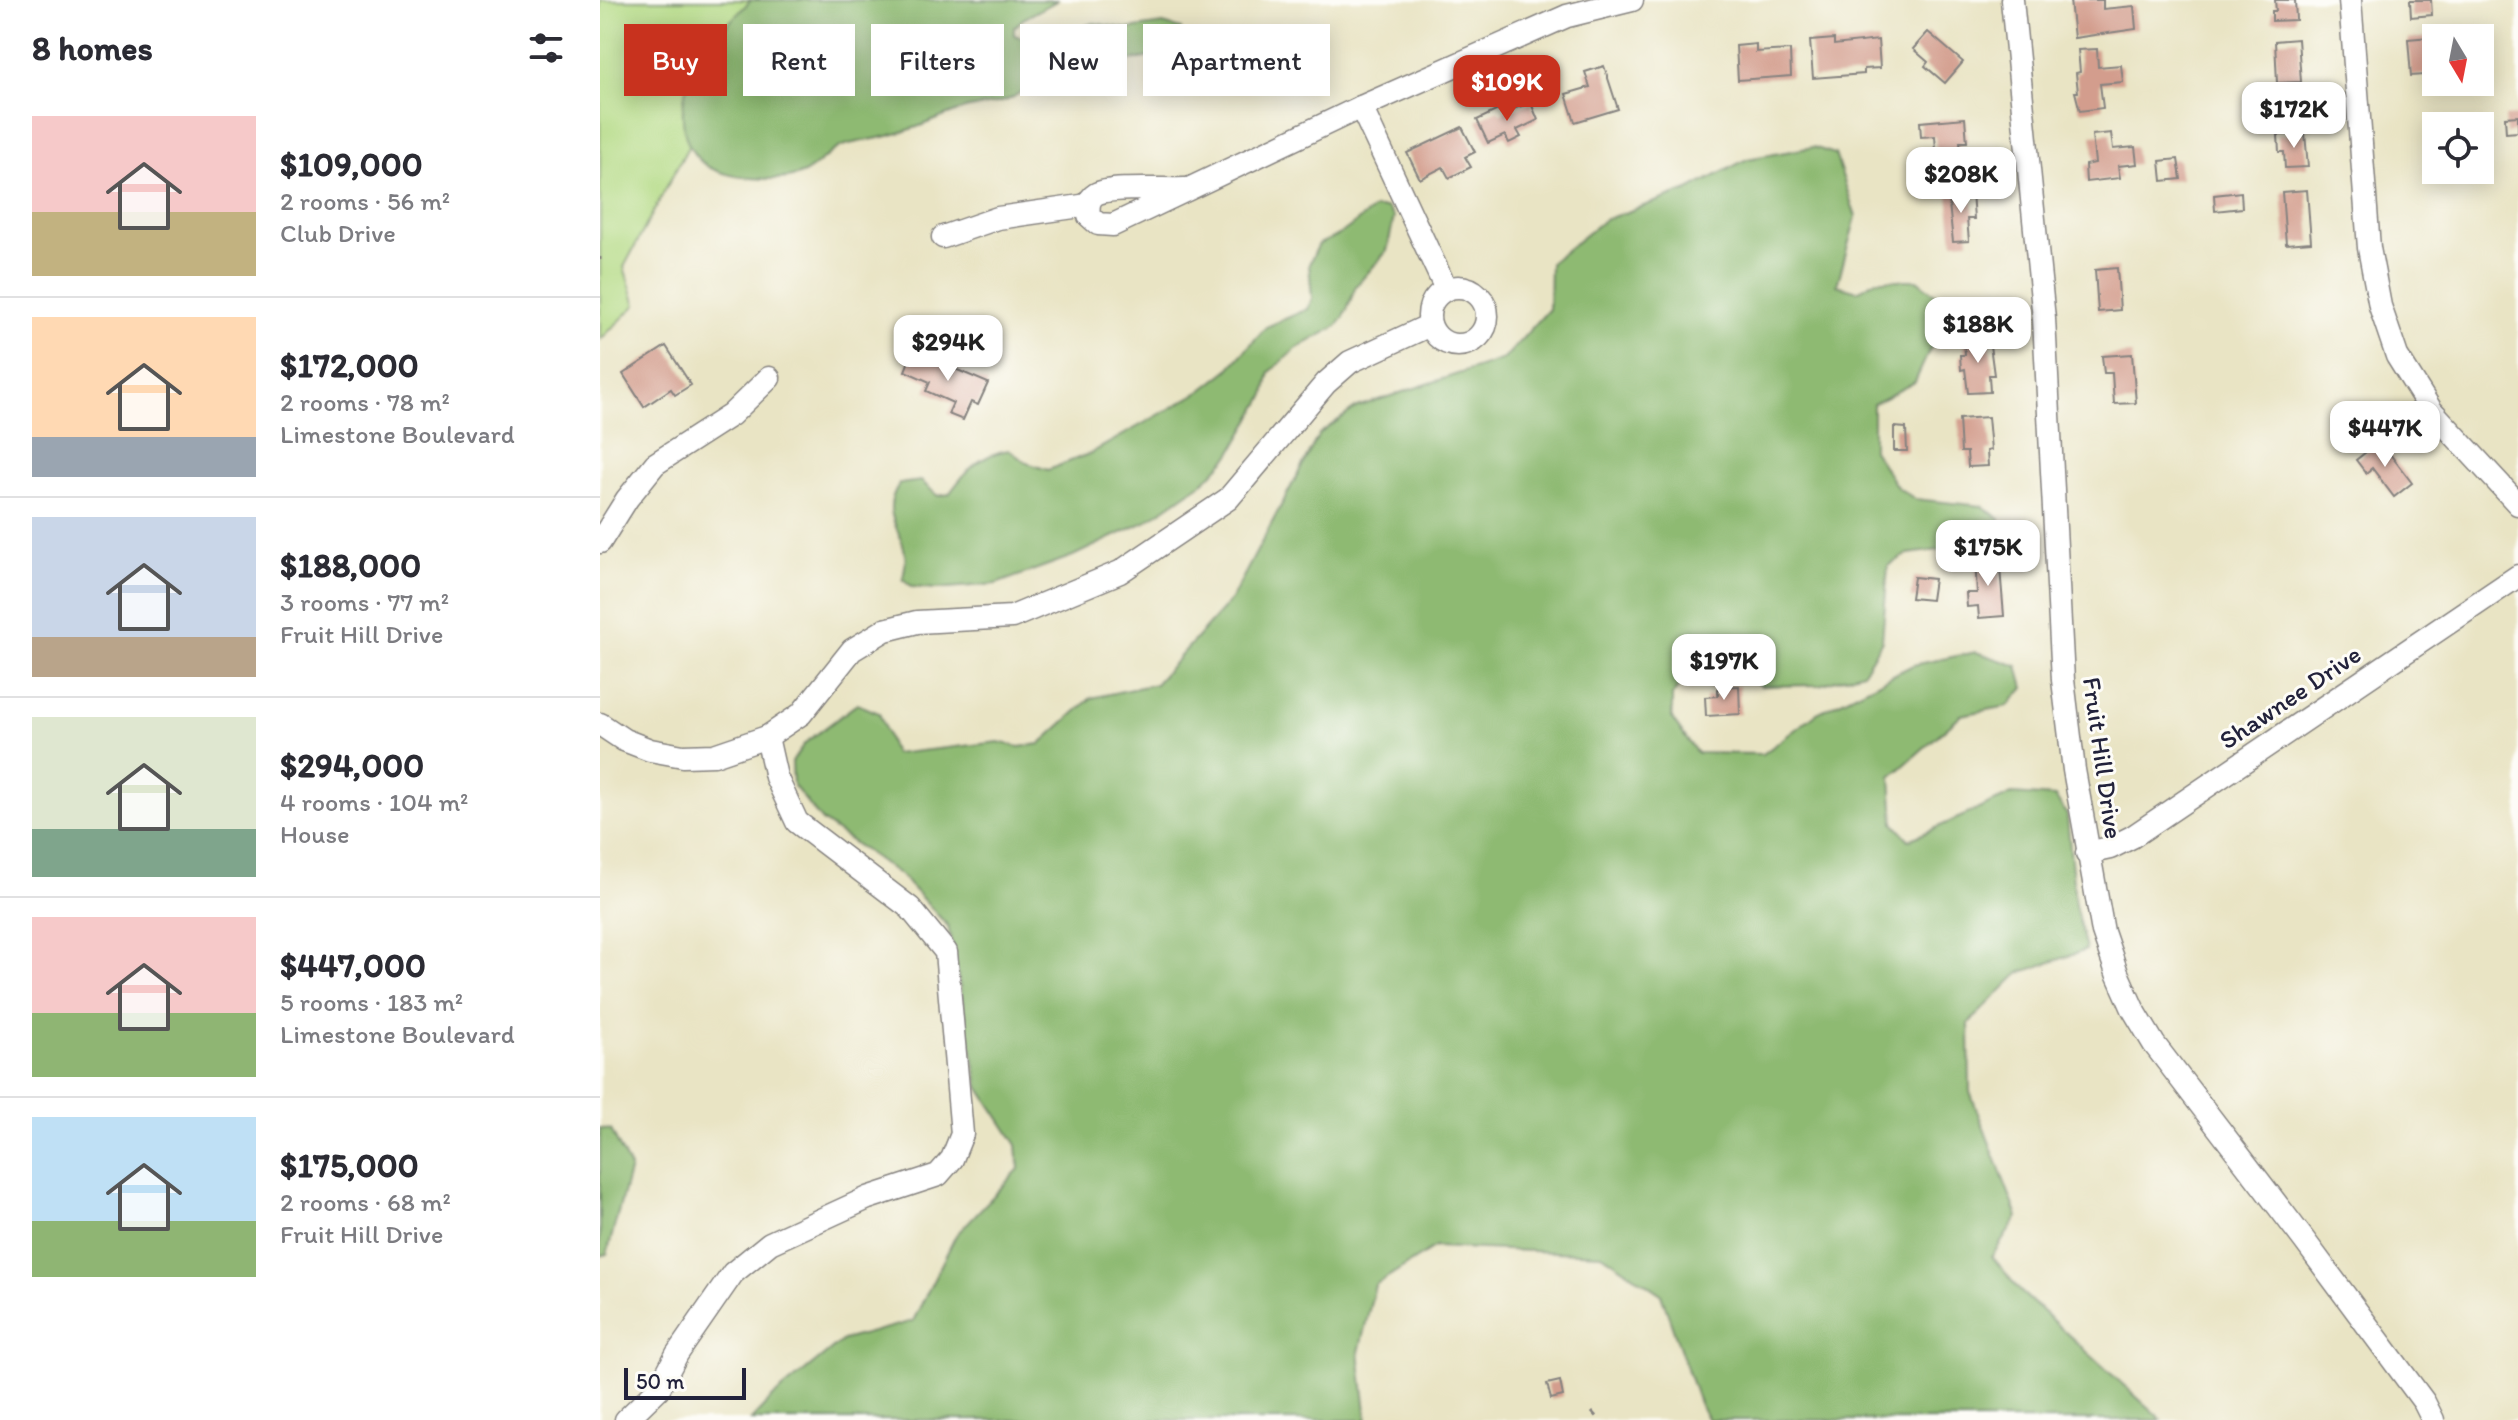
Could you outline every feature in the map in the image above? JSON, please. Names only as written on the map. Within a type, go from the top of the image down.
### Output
[{"type":"street","points":[[1185,189],[1106,190],[1094,195],[1088,205],[1089,216],[1098,224],[1113,225],[1361,107],[1567,16],[1632,0]]},
{"type":"street","name":"Fruit Hill Drive","points":[[2012,0],[2044,319],[2063,680],[2087,853],[2103,932],[2117,973],[2147,1032],[2424,1402],[2433,1420]]},
{"type":"street","points":[[2350,0],[2369,248],[2380,306],[2397,356],[2431,410],[2518,504]]},
{"type":"street","points":[[1361,107],[1446,289]]},
{"type":"street","points":[[943,237],[998,218],[1088,205]]},
{"type":"street","points":[[1466,287],[1483,300],[1487,319],[1484,329],[1472,342],[1452,345],[1435,334],[1430,325],[1431,305],[1446,289],[1466,287]]},
{"type":"street","points":[[600,724],[624,740],[650,750],[683,756],[714,755],[767,737],[801,714],[852,650],[885,630],[917,622],[1012,617],[1120,572],[1228,499],[1326,383],[1350,362],[1430,325]]},
{"type":"street","points":[[600,542],[627,499],[655,464],[731,415],[769,378]]},
{"type":"street","name":"Shawnee Drive","points":[[2087,853],[2110,848],[2132,837],[2518,576]]},
{"type":"street","points":[[626,1420],[659,1388],[677,1354],[733,1273],[770,1243],[868,1198],[938,1175],[952,1159],[962,1134],[946,952],[910,908],[797,822],[776,777],[767,737]]},
{"type":"path","points":[[1592,1412],[1599,1420]]},
{"type":"green space","points":[[600,0],[866,0],[837,24],[743,24],[743,96],[749,96],[689,145],[624,267],[636,305],[600,340]]},
{"type":"green space","points":[[751,0],[1058,0],[1014,27],[1014,35],[1020,37],[1019,93],[995,104],[965,109],[896,134],[842,146],[810,170],[782,178],[753,178],[713,169],[700,160],[686,139],[685,96],[727,96],[727,25]]},
{"type":"green space","points":[[1143,27],[1143,58],[1127,60],[1127,29]]},
{"type":"green space","points":[[1813,147],[1835,154],[1856,217],[1837,285],[1858,291],[1876,280],[1917,280],[1935,294],[1935,338],[1915,382],[1873,404],[1873,450],[1897,487],[1915,499],[1982,506],[2000,519],[2001,542],[1908,554],[1888,566],[1882,641],[1863,672],[1819,685],[1761,686],[1725,665],[1685,677],[1672,696],[1672,719],[1697,753],[1763,754],[1817,713],[1913,665],[1976,652],[2018,666],[2024,688],[2008,706],[1961,715],[1891,777],[1894,823],[1909,840],[2012,794],[2055,797],[2067,815],[2075,905],[2086,950],[2019,973],[1969,1023],[1970,1092],[2018,1217],[1992,1256],[2020,1291],[2162,1420],[1708,1420],[1699,1403],[1661,1294],[1602,1254],[1435,1247],[1375,1285],[1359,1352],[1367,1420],[751,1420],[772,1398],[843,1340],[913,1321],[956,1235],[1019,1169],[1017,1145],[979,1087],[948,926],[900,875],[822,821],[793,785],[792,762],[805,743],[857,704],[879,713],[894,754],[999,742],[1019,747],[1040,744],[1091,698],[1155,684],[1231,600],[1319,434],[1357,407],[1504,359],[1549,309],[1550,263],[1604,220],[1689,190],[1747,159]]},
{"type":"green space","points":[[1375,208],[1387,208],[1394,217],[1387,251],[1356,286],[1344,317],[1337,326],[1296,349],[1270,372],[1265,395],[1230,455],[1206,480],[1147,521],[1073,556],[996,584],[936,589],[912,587],[903,579],[905,553],[891,511],[899,484],[921,481],[938,496],[949,494],[974,465],[990,455],[1009,450],[1027,463],[1048,470],[1091,453],[1201,391],[1228,370],[1266,327],[1308,309],[1312,298],[1309,264],[1319,244],[1339,235]]},
{"type":"green space","points":[[600,1128],[611,1130],[630,1168],[607,1254],[600,1256]]},
{"type":"building","points":[[2070,0],[2103,0],[2103,9],[2134,6],[2136,29],[2074,38]]},
{"type":"building","points":[[2275,0],[2295,0],[2296,20],[2272,21],[2272,11],[2276,11]]},
{"type":"building","points":[[2410,0],[2431,0],[2432,15],[2411,17]]},
{"type":"building","points":[[1928,32],[1963,62],[1945,83],[1925,66],[1928,62],[1913,49]]},
{"type":"building","points":[[2422,38],[2422,75],[2411,76],[2408,39]]},
{"type":"building","points":[[1834,39],[1834,45],[1878,40],[1880,68],[1864,69],[1864,74],[1813,78],[1810,41]]},
{"type":"building","points":[[2298,39],[2301,82],[2277,83],[2275,41]]},
{"type":"building","points":[[1756,44],[1756,52],[1790,50],[1791,76],[1738,80],[1736,46]]},
{"type":"building","points":[[2097,49],[2098,67],[2121,65],[2123,82],[2100,84],[2103,108],[2080,111],[2075,92],[2078,92],[2076,73],[2080,72],[2078,50]]},
{"type":"building","points":[[1604,66],[1618,109],[1575,122],[1566,94],[1590,87],[1585,72]]},
{"type":"building","points":[[1531,103],[1538,120],[1517,130],[1521,137],[1509,143],[1505,135],[1488,143],[1477,120],[1498,110],[1500,113]]},
{"type":"building","points":[[2518,116],[2518,132],[2506,133],[2505,117]]},
{"type":"building","points":[[1965,118],[1967,142],[1960,142],[1962,162],[1937,164],[1935,136],[1921,137],[1920,122]]},
{"type":"building","points":[[1462,127],[1475,152],[1465,157],[1471,167],[1449,178],[1443,167],[1420,179],[1407,153]]},
{"type":"building","points":[[2111,133],[2113,149],[2135,147],[2137,164],[2118,166],[2120,178],[2086,182],[2085,165],[2095,163],[2092,135]]},
{"type":"building","points":[[2305,133],[2308,167],[2285,168],[2284,152],[2279,152],[2278,135]]},
{"type":"building","points":[[2178,159],[2181,179],[2162,181],[2160,161]]},
{"type":"building","points":[[2307,190],[2311,242],[2286,244],[2282,192]]},
{"type":"building","points":[[1972,192],[1974,219],[1967,219],[1969,241],[1953,242],[1948,194]]},
{"type":"building","points":[[2241,192],[2242,208],[2215,211],[2214,195]]},
{"type":"building","points":[[2117,268],[2120,310],[2098,312],[2095,270]]},
{"type":"building","points":[[1989,338],[1994,375],[1989,375],[1990,392],[1968,393],[1965,369],[1961,370],[1960,355],[1965,355],[1964,339]]},
{"type":"building","points":[[666,346],[691,385],[675,395],[671,389],[644,407],[623,374]]},
{"type":"building","points":[[913,351],[988,383],[978,405],[971,402],[963,420],[948,414],[953,403],[926,391],[930,382],[905,371]]},
{"type":"building","points":[[2132,354],[2136,403],[2114,404],[2112,373],[2104,373],[2102,356]]},
{"type":"building","points":[[1988,417],[1991,450],[1987,451],[1988,466],[1968,467],[1967,452],[1961,452],[1959,419]]},
{"type":"building","points":[[1894,427],[1906,428],[1907,451],[1894,451]]},
{"type":"building","points":[[2380,441],[2412,483],[2394,497],[2372,468],[2366,473],[2356,460]]},
{"type":"building","points":[[1999,556],[2004,616],[1979,618],[1978,606],[1967,607],[1966,593],[1977,593],[1975,558]]},
{"type":"building","points":[[1914,577],[1934,579],[1931,600],[1911,598]]},
{"type":"building","points":[[1739,686],[1740,714],[1706,716],[1705,697],[1718,696],[1718,687]]},
{"type":"building","points":[[1560,1381],[1563,1396],[1551,1399],[1547,1384]]}]
